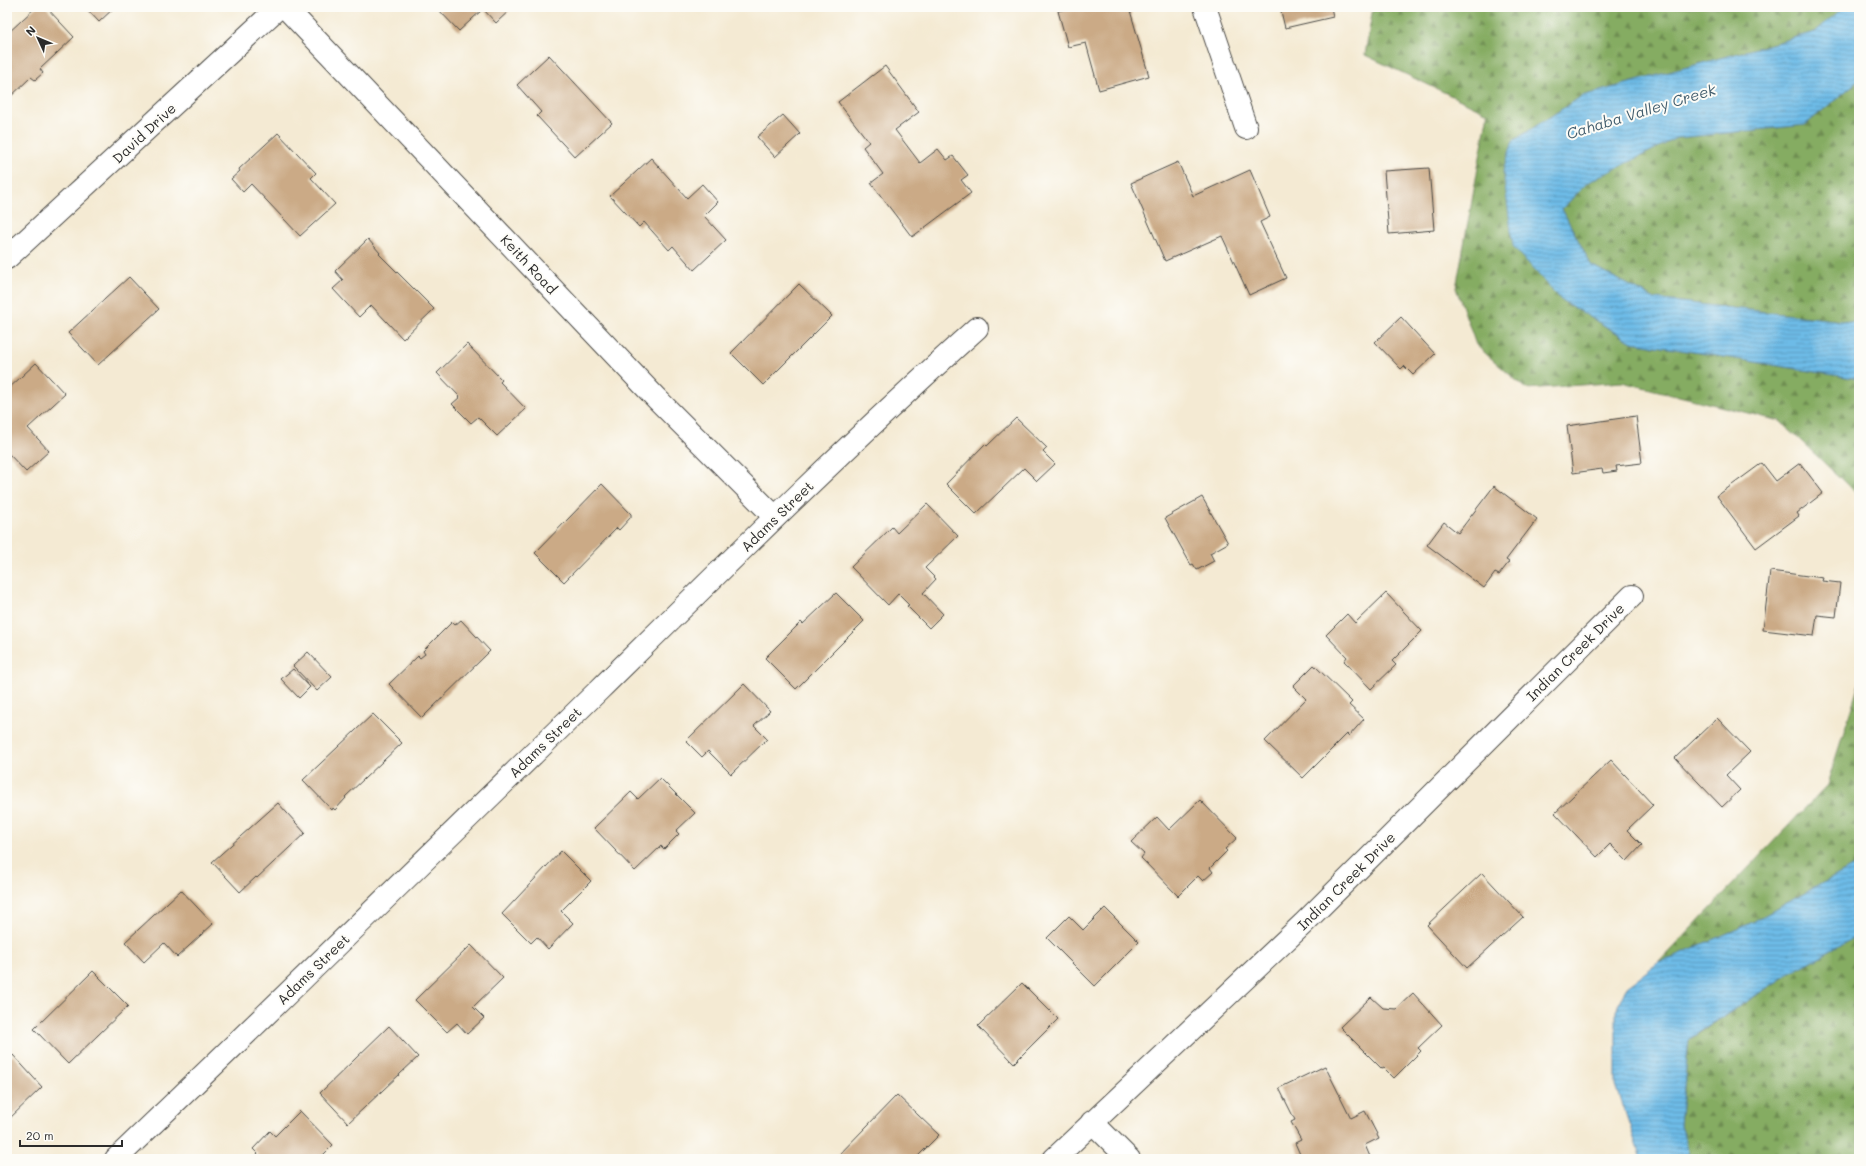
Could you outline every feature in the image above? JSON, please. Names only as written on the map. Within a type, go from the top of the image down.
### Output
[{"type":"street","name":"David Drive","points":[[7,258],[279,7]]},
{"type":"street","name":"Keith Road","points":[[285,7],[656,398],[775,517]]},
{"type":"street","points":[[1205,7],[1246,128]]},
{"type":"street","name":"Adams Street","points":[[116,1159],[273,1008],[775,517],[977,328]]},
{"type":"street","name":"Indian Creek Drive","points":[[1054,1159],[1303,924],[1632,596]]},
{"type":"street","points":[[1092,1122],[1128,1159]]},
{"type":"green space","points":[[1373,7],[1844,7],[1815,32],[1582,96],[1513,141],[1561,300],[1632,342],[1859,379],[1859,499],[1857,494],[1780,421],[1622,382],[1526,389],[1476,345],[1456,288],[1488,113],[1365,55]]},
{"type":"green space","points":[[1859,80],[1859,323],[1655,299],[1591,265],[1562,209],[1586,183],[1677,138],[1805,125]]},
{"type":"green space","points":[[1859,684],[1859,863],[1749,924],[1658,963],[1827,785]]},
{"type":"green space","points":[[1859,935],[1859,1159],[1692,1159],[1680,1125],[1689,1040],[1790,973]]},
{"type":"water","name":"Cahaba Valley Creek","points":[[1844,7],[1859,7],[1859,80],[1805,125],[1677,138],[1587,183],[1562,209],[1591,265],[1655,299],[1859,323],[1859,379],[1632,342],[1561,300],[1513,246],[1503,171],[1513,141],[1582,96],[1815,32]]},
{"type":"water","points":[[1859,863],[1859,935],[1790,973],[1689,1039],[1680,1125],[1692,1159],[1641,1159],[1616,1085],[1616,1010],[1627,986],[1658,963],[1749,924]]},
{"type":"building","points":[[36,7],[46,7],[74,37],[40,69],[43,73],[35,80],[31,77],[7,100],[7,34]]},
{"type":"building","points":[[85,7],[115,7],[99,22]]},
{"type":"building","points":[[436,7],[513,7],[496,23],[483,9],[459,31]]},
{"type":"building","points":[[1074,7],[1129,7],[1149,76],[1099,90],[1086,43],[1068,47],[1058,11]]},
{"type":"building","points":[[1280,7],[1331,7],[1333,17],[1285,28]]},
{"type":"building","points":[[549,55],[612,123],[575,157],[537,116],[541,112],[517,85]]},
{"type":"building","points":[[885,66],[919,112],[895,130],[920,163],[938,149],[947,160],[953,156],[968,175],[961,180],[971,193],[912,237],[871,183],[883,174],[863,147],[869,142],[838,102]]},
{"type":"building","points":[[783,115],[800,134],[775,157],[757,137]]},
{"type":"building","points":[[278,133],[316,173],[311,178],[335,204],[300,236],[251,184],[243,192],[231,179],[240,171],[239,169]]},
{"type":"building","points":[[651,158],[687,198],[702,184],[718,202],[704,216],[726,240],[694,270],[673,246],[669,250],[644,222],[639,227],[610,196]]},
{"type":"building","points":[[1178,162],[1193,196],[1250,170],[1270,217],[1260,222],[1286,278],[1249,295],[1222,236],[1165,261],[1131,183]]},
{"type":"building","points":[[1429,168],[1434,230],[1389,234],[1384,171]]},
{"type":"building","points":[[368,239],[380,253],[379,254],[434,309],[403,339],[371,305],[359,317],[333,289],[343,280],[335,271]]},
{"type":"building","points":[[129,277],[159,309],[98,365],[68,333]]},
{"type":"building","points":[[799,284],[832,316],[763,385],[731,353]]},
{"type":"building","points":[[1401,317],[1435,354],[1413,375],[1404,366],[1401,369],[1375,342]]},
{"type":"building","points":[[467,344],[502,380],[500,382],[526,409],[497,436],[478,417],[471,423],[452,404],[460,397],[437,373]]},
{"type":"building","points":[[36,363],[65,394],[28,428],[49,451],[26,472],[7,452],[7,390]]},
{"type":"building","points":[[1636,416],[1642,463],[1616,466],[1617,471],[1603,473],[1602,469],[1573,473],[1567,426]]},
{"type":"building","points":[[1016,418],[1047,448],[1043,452],[1055,464],[1037,481],[1024,468],[976,514],[946,484],[985,444],[987,446]]},
{"type":"building","points":[[1762,463],[1776,481],[1800,463],[1823,493],[1797,513],[1799,516],[1756,548],[1717,496]]},
{"type":"building","points":[[602,484],[631,514],[631,517],[619,530],[617,528],[564,582],[535,553]]},
{"type":"building","points":[[1494,486],[1537,519],[1506,560],[1509,562],[1499,575],[1495,573],[1484,588],[1427,545],[1444,522],[1458,533]]},
{"type":"building","points":[[1202,497],[1228,543],[1210,553],[1214,561],[1197,570],[1193,564],[1191,565],[1165,518]]},
{"type":"building","points":[[927,504],[958,536],[925,568],[936,579],[923,593],[943,614],[929,628],[907,606],[909,605],[898,594],[888,605],[851,567],[892,527],[897,533]]},
{"type":"building","points":[[1770,571],[1823,578],[1822,581],[1840,583],[1836,617],[1817,615],[1814,636],[1763,630]]},
{"type":"building","points":[[836,593],[864,621],[796,689],[765,658],[801,622],[803,624]]},
{"type":"building","points":[[1386,593],[1422,631],[1392,661],[1396,665],[1371,689],[1344,661],[1347,657],[1326,635],[1347,614],[1355,623]]},
{"type":"building","points":[[461,620],[490,651],[422,718],[389,684],[418,656],[420,658],[425,654],[423,651],[452,622],[455,625]]},
{"type":"building","points":[[308,652],[332,677],[317,691],[293,666]]},
{"type":"building","points":[[1314,665],[1352,702],[1349,705],[1364,719],[1349,736],[1347,734],[1303,778],[1265,741],[1306,699],[1293,686]]},
{"type":"building","points":[[293,669],[310,687],[299,698],[281,679]]},
{"type":"building","points":[[744,684],[770,711],[754,726],[767,739],[731,774],[708,751],[702,757],[686,741]]},
{"type":"building","points":[[373,714],[402,743],[345,797],[346,798],[335,810],[333,808],[332,810],[303,780]]},
{"type":"building","points":[[1717,718],[1750,752],[1726,775],[1740,790],[1722,807],[1675,758]]},
{"type":"building","points":[[1611,760],[1653,805],[1627,830],[1642,845],[1627,861],[1610,844],[1597,857],[1555,813]]},
{"type":"building","points":[[660,778],[695,813],[676,831],[679,834],[664,849],[661,846],[635,871],[594,828],[631,792],[638,799]]},
{"type":"building","points":[[1200,800],[1237,838],[1225,849],[1227,851],[1210,868],[1213,872],[1203,881],[1198,876],[1178,896],[1141,858],[1144,854],[1131,842],[1157,817],[1169,830]]},
{"type":"building","points":[[278,803],[305,833],[240,892],[212,862]]},
{"type":"building","points":[[561,851],[591,881],[561,911],[573,923],[548,949],[537,937],[531,943],[502,914]]},
{"type":"building","points":[[1482,873],[1523,917],[1467,968],[1427,925]]},
{"type":"building","points":[[181,890],[213,924],[177,957],[164,943],[144,962],[125,942]]},
{"type":"building","points":[[1105,908],[1139,942],[1095,986],[1047,938],[1069,916],[1083,930]]},
{"type":"building","points":[[471,945],[503,978],[473,1007],[484,1018],[467,1034],[457,1023],[447,1032],[415,1000]]},
{"type":"building","points":[[93,971],[128,1006],[68,1064],[34,1029]]},
{"type":"building","points":[[1022,983],[1058,1019],[1014,1063],[978,1026]]},
{"type":"building","points":[[1413,993],[1442,1025],[1418,1048],[1421,1051],[1394,1078],[1384,1068],[1382,1069],[1340,1027],[1371,997],[1383,1008],[1396,1009]]},
{"type":"building","points":[[389,1026],[418,1057],[348,1123],[320,1093]]},
{"type":"building","points":[[13,1055],[42,1087],[7,1121],[7,1061]]},
{"type":"building","points":[[1325,1066],[1351,1118],[1365,1111],[1379,1138],[1365,1145],[1371,1159],[1302,1159],[1295,1143],[1301,1140],[1291,1122],[1295,1120],[1279,1088]]},
{"type":"building","points":[[897,1095],[939,1135],[915,1159],[911,1157],[909,1159],[835,1159]]},
{"type":"building","points":[[300,1111],[333,1145],[323,1155],[324,1159],[253,1159],[258,1154],[253,1149],[270,1131],[275,1136]]}]
